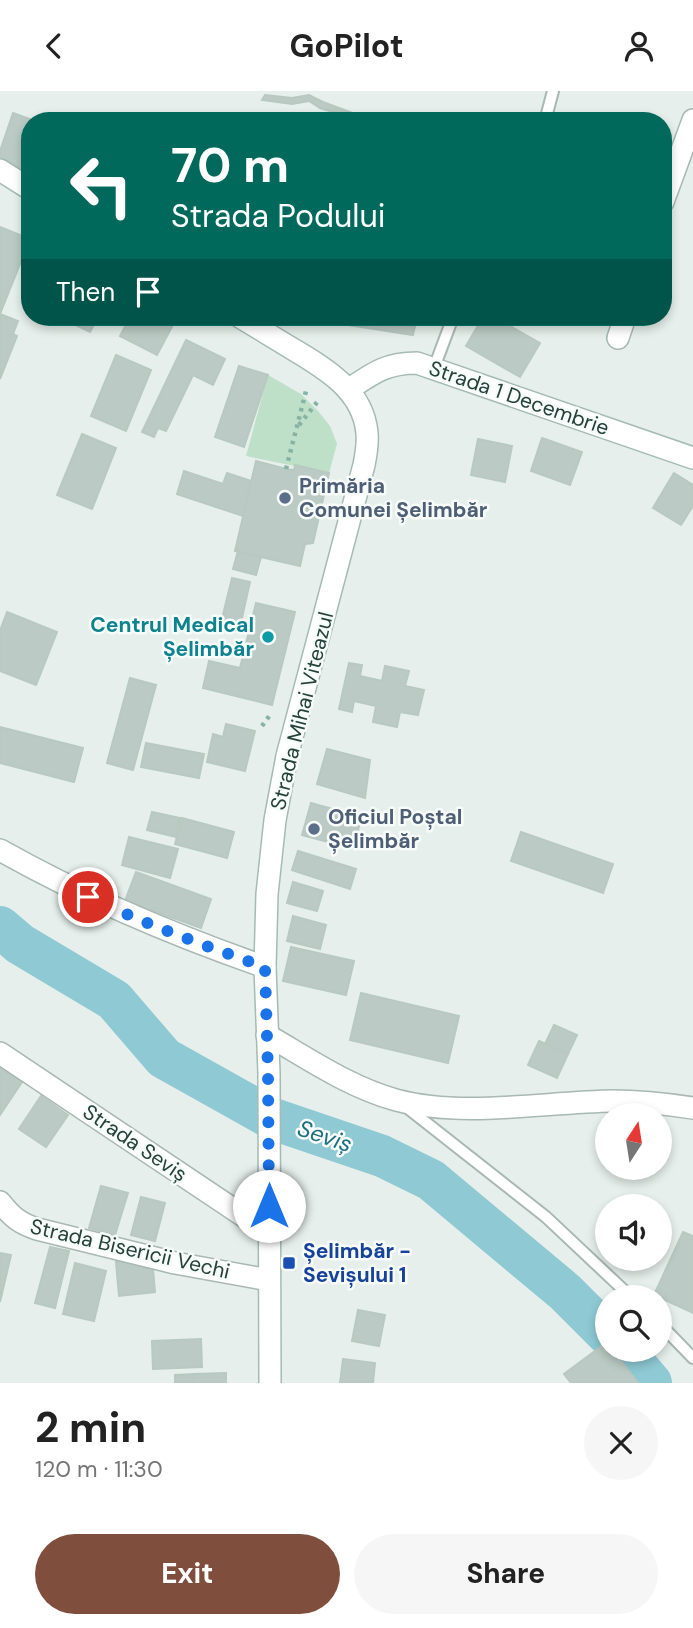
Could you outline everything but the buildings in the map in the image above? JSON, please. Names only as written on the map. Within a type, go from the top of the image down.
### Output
[{"type":"street","points":[[672,187],[684,166],[693,120]]},
{"type":"street","points":[[0,170],[21,183]]},
{"type":"street","name":"Strada Mihai Viteazul","points":[[255,326],[331,373],[348,390],[362,413],[367,432],[367,448],[287,757],[275,820],[267,894],[265,967],[270,1383]]},
{"type":"street","points":[[618,338],[622,326]]},
{"type":"street","name":"Strada 1 Decembrie","points":[[348,390],[377,371],[400,363],[417,363],[693,458]]},
{"type":"street","points":[[0,850],[68,887],[130,916],[198,944],[265,967]]},
{"type":"street","points":[[267,1035],[359,1088],[397,1100],[468,1108],[615,1101],[693,1108]]},
{"type":"street","name":"Strada Seviș","points":[[0,1053],[269,1233]]},
{"type":"street","name":"Strada Bisericii Vechi","points":[[3,1212],[20,1223],[37,1229],[175,1263],[269,1280]]},
{"type":"lane","points":[[547,112],[553,91]]},
{"type":"lane","points":[[434,368],[450,326]]},
{"type":"lane","points":[[397,1100],[546,1217],[618,1285]]},
{"type":"lane","points":[[672,1336],[693,1358]]},
{"type":"path","points":[[286,469],[306,391]]},
{"type":"path","points":[[296,429],[318,401]]},
{"type":"path","points":[[262,726],[270,715]]},
{"type":"green space","points":[[268,375],[301,394],[330,426],[337,444],[329,473],[246,456]]},
{"type":"waterway","name":"Seviș","points":[[0,927],[20,944],[114,1000],[164,1058],[273,1119],[382,1156],[431,1180],[565,1292],[595,1322]]},
{"type":"waterway","name":"Seviș","points":[[633,1362],[651,1383]]},
{"type":"place","name":"Primăria Comunei Șelimbăr","points":[[285,498]]},
{"type":"place","name":"Centrul Medical Șelimbăr","points":[[268,637]]},
{"type":"place","name":"Oficiul Poștal Șelimbăr","points":[[314,829]]},
{"type":"place","name":"Șelimbăr - Sevișului 1","points":[[289,1263]]},
{"type":"route","points":[[88,897],[198,944],[265,967],[269,1206]]}]
